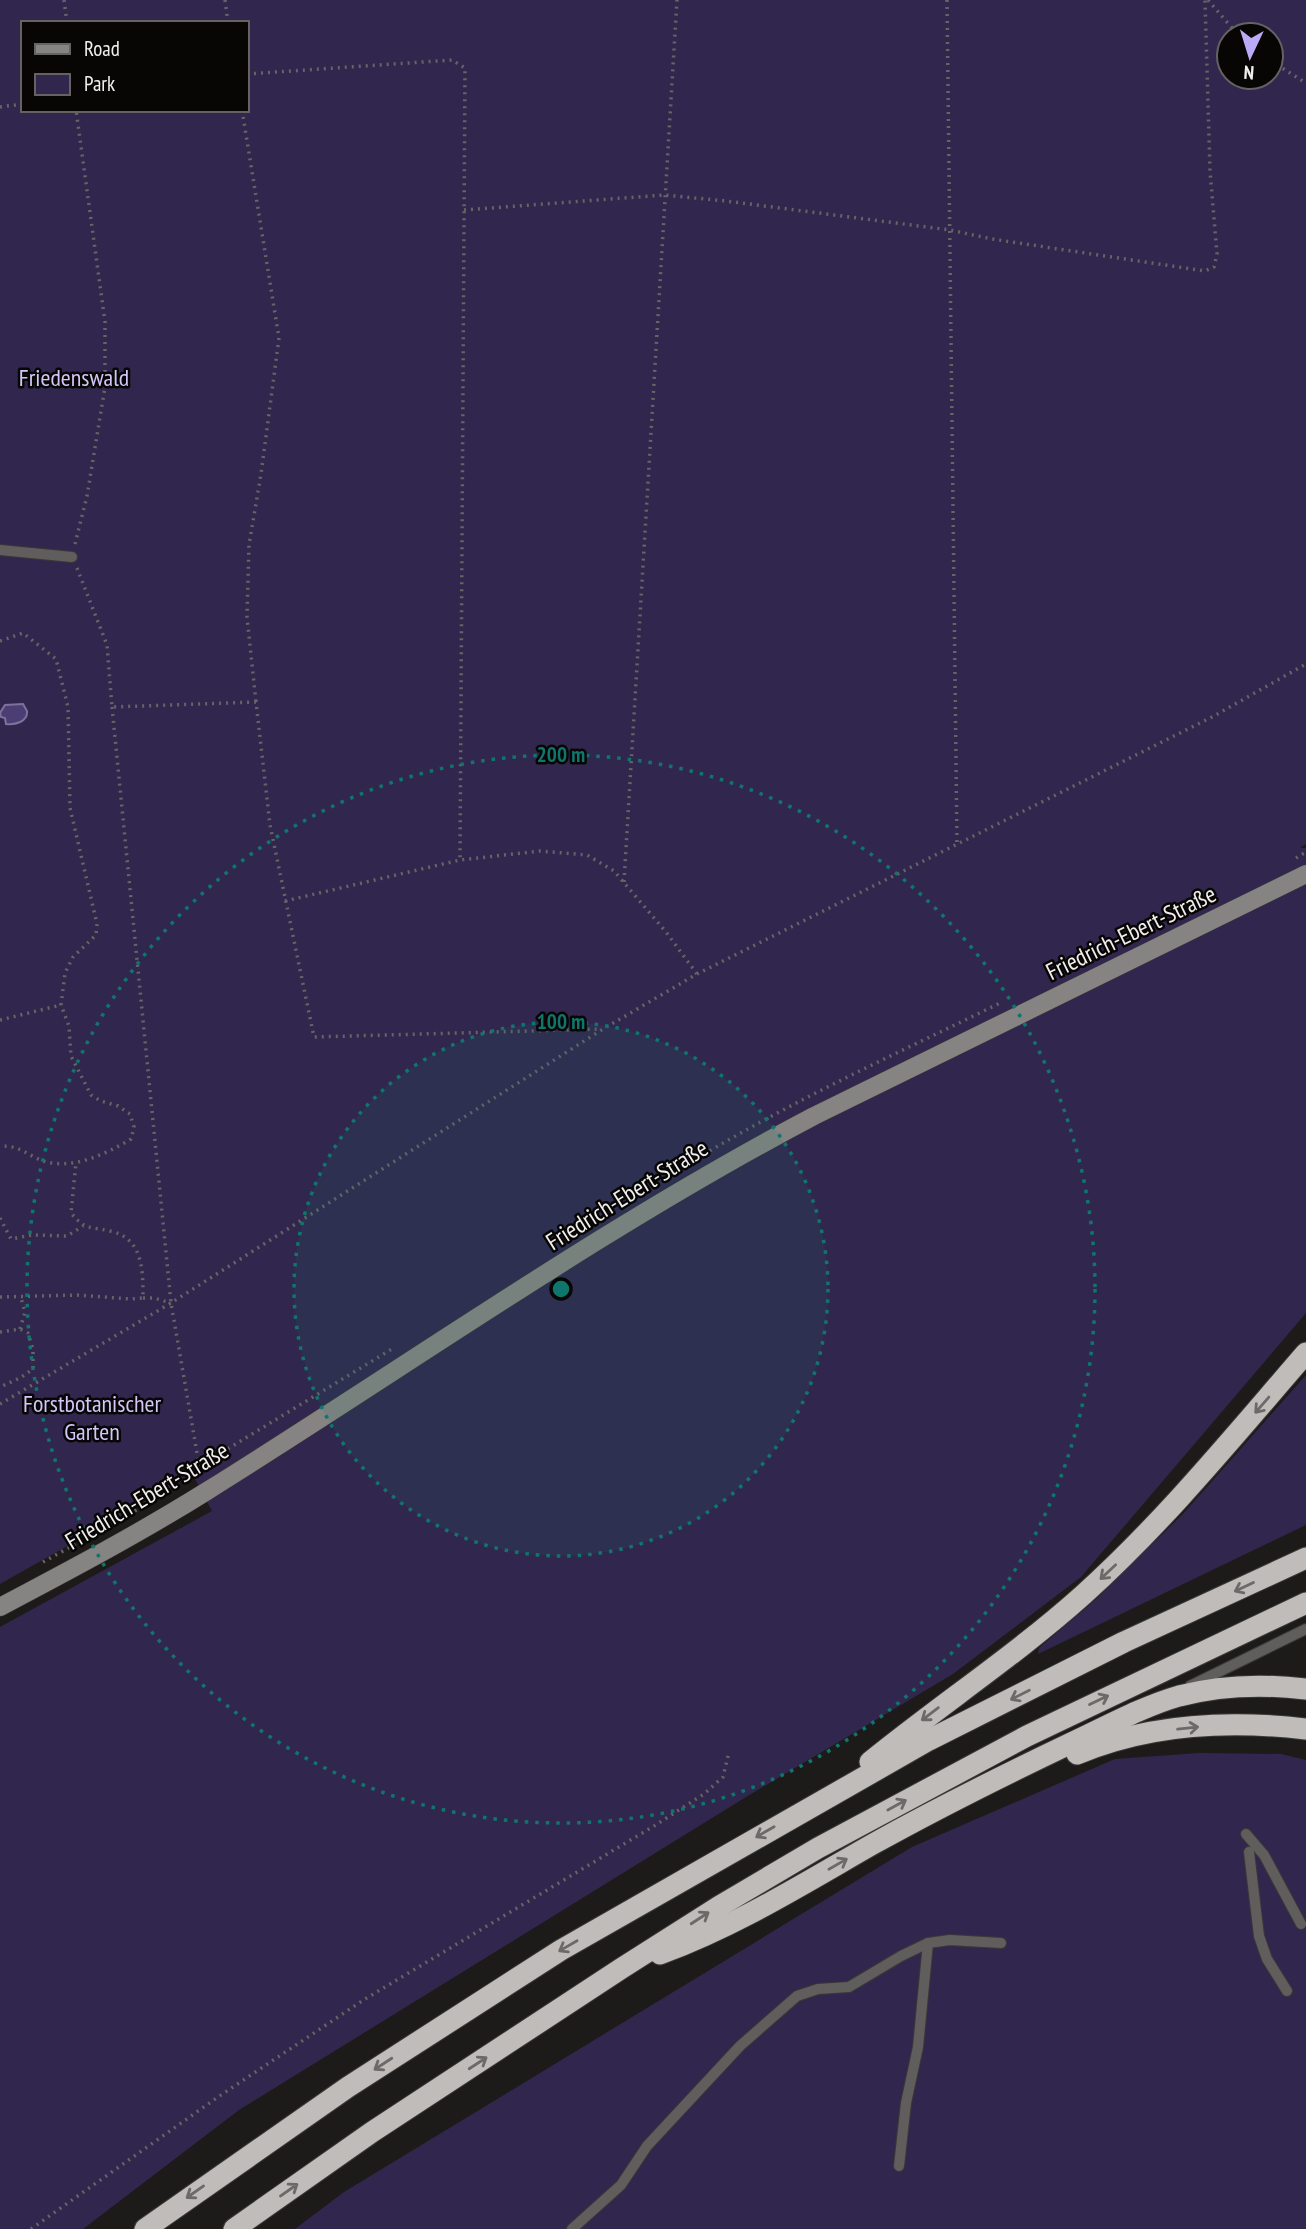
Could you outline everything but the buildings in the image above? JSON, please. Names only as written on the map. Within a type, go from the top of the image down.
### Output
[{"type":"highway","points":[[824,1798],[1085,1593],[1185,1494],[1306,1353]]},
{"type":"highway","points":[[145,2229],[348,2087],[561,1950],[929,1740],[1124,1642],[1306,1558]]},
{"type":"highway","points":[[234,2229],[372,2132],[718,1907],[818,1848],[922,1791],[1121,1689],[1306,1603]]},
{"type":"highway","points":[[622,1969],[686,1945],[741,1919],[877,1842],[1144,1709],[1178,1696],[1212,1689],[1274,1686],[1306,1689]]},
{"type":"highway","points":[[939,1810],[1084,1751],[1128,1737],[1171,1729],[1222,1725],[1263,1725],[1306,1730]]},
{"type":"main road","name":"Friedrich-Ebert-Straße","points":[[0,1607],[205,1492],[609,1234],[736,1157],[1306,874]]},
{"type":"lane","points":[[0,550],[72,557]]},
{"type":"lane","points":[[1144,1709],[1306,1629]]},
{"type":"lane","points":[[1246,1834],[1264,1855],[1301,1924]]},
{"type":"lane","points":[[1249,1852],[1259,1936],[1267,1959],[1287,1991]]},
{"type":"lane","points":[[572,2229],[621,2185],[647,2146],[740,2046],[797,1996],[818,1989],[849,1987],[901,1955],[928,1943],[950,1940],[1001,1943]]},
{"type":"lane","points":[[899,2166],[906,2103],[918,2047],[928,1943]]},
{"type":"path","points":[[64,0],[67,21]]},
{"type":"path","points":[[225,0],[228,21]]},
{"type":"path","points":[[624,882],[677,0]]},
{"type":"path","points":[[947,0],[957,846]]},
{"type":"path","points":[[464,210],[664,195],[950,230],[992,239],[1206,271],[1214,267],[1217,254],[1210,171],[1206,0]]},
{"type":"path","points":[[1206,0],[1225,21]]},
{"type":"path","points":[[248,74],[452,60],[465,68],[460,860]]},
{"type":"path","points":[[1285,70],[1306,83]]},
{"type":"path","points":[[0,107],[21,104]]},
{"type":"path","points":[[76,112],[105,322],[105,387],[96,445],[72,557],[107,645],[171,1303],[198,1468],[205,1492]]},
{"type":"path","points":[[242,112],[279,338],[261,474],[248,545],[247,617],[270,825],[314,1037],[603,1029]]},
{"type":"path","points":[[0,641],[23,633],[56,659],[68,707],[71,808],[97,924],[96,935],[73,957],[65,972],[61,1005],[69,1026],[71,1056],[91,1095],[101,1101],[118,1105],[130,1114],[134,1127],[131,1139],[115,1149],[76,1162],[48,1162],[14,1146],[0,1147]]},
{"type":"path","points":[[0,1404],[171,1303],[603,1029],[697,974],[1214,716],[1306,664]]},
{"type":"path","points":[[112,707],[256,702]]},
{"type":"path","points":[[285,901],[460,860],[540,851],[587,855],[614,871],[697,974]]},
{"type":"path","points":[[0,1020],[61,1005]]},
{"type":"path","points":[[76,1162],[71,1213],[83,1226],[114,1231],[130,1239],[140,1256],[143,1297]]},
{"type":"path","points":[[0,1218],[11,1240],[32,1235],[67,1236],[83,1226]]},
{"type":"path","points":[[0,1297],[143,1297],[171,1303]]},
{"type":"path","points":[[20,1329],[25,1312],[21,1297]]},
{"type":"path","points":[[0,1332],[20,1329],[28,1333],[33,1350],[33,1369],[0,1387]]},
{"type":"path","points":[[31,2229],[218,2097],[365,1999],[704,1794],[723,1777],[729,1752]]},
{"type":"green space","points":[[0,0],[1306,0],[1306,844],[1300,848],[1306,848],[1306,1313],[1081,1577],[953,1674],[746,1797],[239,2110],[83,2229],[0,2229],[0,1627],[212,1511],[193,1475],[0,1584]]},
{"type":"green space","points":[[1306,1375],[1306,1525],[1038,1654],[1039,1648],[1094,1601],[1183,1514]]},
{"type":"green space","points":[[1199,1753],[1281,1754],[1306,1760],[1306,2229],[295,2229],[344,2192],[912,1847],[1115,1759]]},
{"type":"shaded area","points":[[23,704],[27,711],[25,718],[17,723],[6,724],[0,713],[5,705]]},
{"type":"park label","name":"Friedenswald","points":[[74,378]]},
{"type":"park label","name":"Forstbotanischer Garten","points":[[92,1418]]}]
